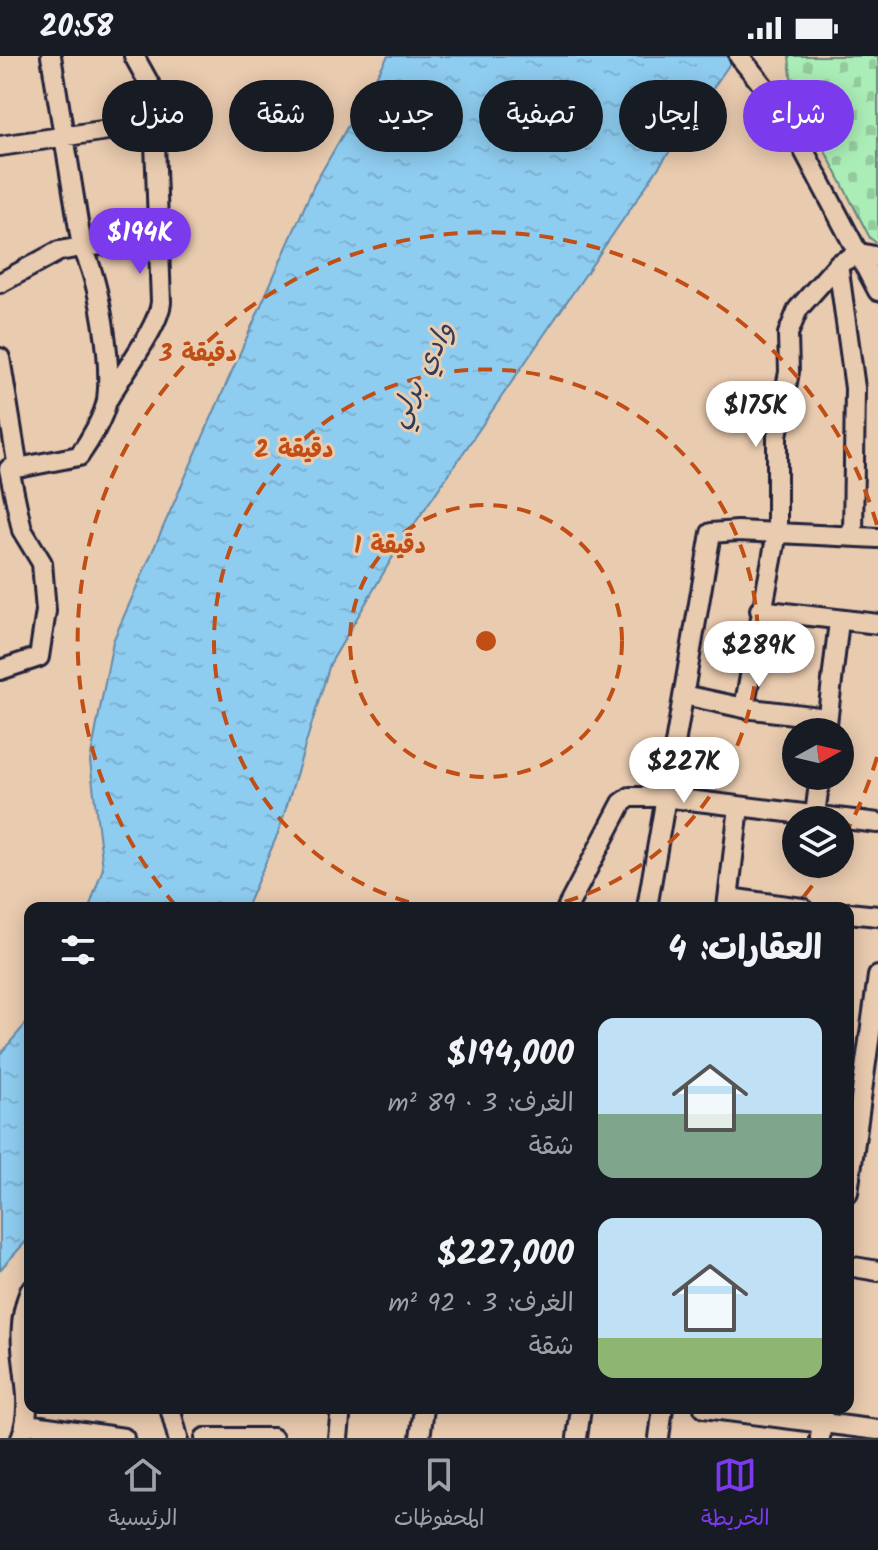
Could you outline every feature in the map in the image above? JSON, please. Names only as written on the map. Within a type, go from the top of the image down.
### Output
[{"type":"street","points":[[51,56],[82,247],[100,300],[107,402]]},
{"type":"street","points":[[134,56],[147,80]]},
{"type":"street","points":[[739,56],[782,109],[869,255],[878,291]]},
{"type":"street","points":[[0,146],[102,131]]},
{"type":"street","points":[[9,469],[79,456],[107,402],[160,314],[156,152]]},
{"type":"street","points":[[0,283],[59,251],[159,239]]},
{"type":"street","points":[[744,708],[760,610],[777,533],[777,436],[789,372],[788,334],[798,309],[838,264],[869,255]]},
{"type":"street","points":[[838,264],[855,388],[853,535]]},
{"type":"street","points":[[0,670],[39,657],[46,611],[41,557],[22,530],[9,469],[1,367]]},
{"type":"street","points":[[648,902],[711,533],[878,538]]},
{"type":"street","points":[[760,610],[878,624]]},
{"type":"street","points":[[827,718],[839,621]]},
{"type":"street","points":[[684,695],[792,718]]},
{"type":"street","points":[[570,902],[622,803],[640,795],[782,812]]},
{"type":"street","points":[[728,902],[739,807]]},
{"type":"street","points":[[854,820],[878,823]]},
{"type":"street","points":[[854,914],[878,916]]},
{"type":"street","points":[[854,1099],[878,976]]},
{"type":"street","points":[[854,1267],[878,1271]]},
{"type":"street","points":[[24,1312],[18,1333],[24,1431],[124,1438]]},
{"type":"street","points":[[172,1414],[178,1438]]},
{"type":"street","points":[[338,1438],[340,1414]]},
{"type":"street","points":[[420,1438],[423,1414]]},
{"type":"street","points":[[577,1438],[580,1414]]},
{"type":"street","points":[[659,1438],[662,1414]]},
{"type":"street","points":[[762,1414],[878,1430]]},
{"type":"street","points":[[205,1438],[263,1437]]},
{"type":"green space","points":[[789,56],[878,56],[878,244],[870,238],[826,152],[854,152],[854,80],[791,80]]},
{"type":"water","name":"وادي برلي","points":[[388,56],[735,56],[719,80],[619,80],[619,152],[669,152],[398,548],[330,664],[279,831],[249,902],[91,902],[103,868],[90,761],[113,641],[314,185],[350,122],[350,152],[463,152],[463,80],[374,80]]},
{"type":"water","points":[[24,1026],[24,1244],[0,1270],[0,1054]]}]
